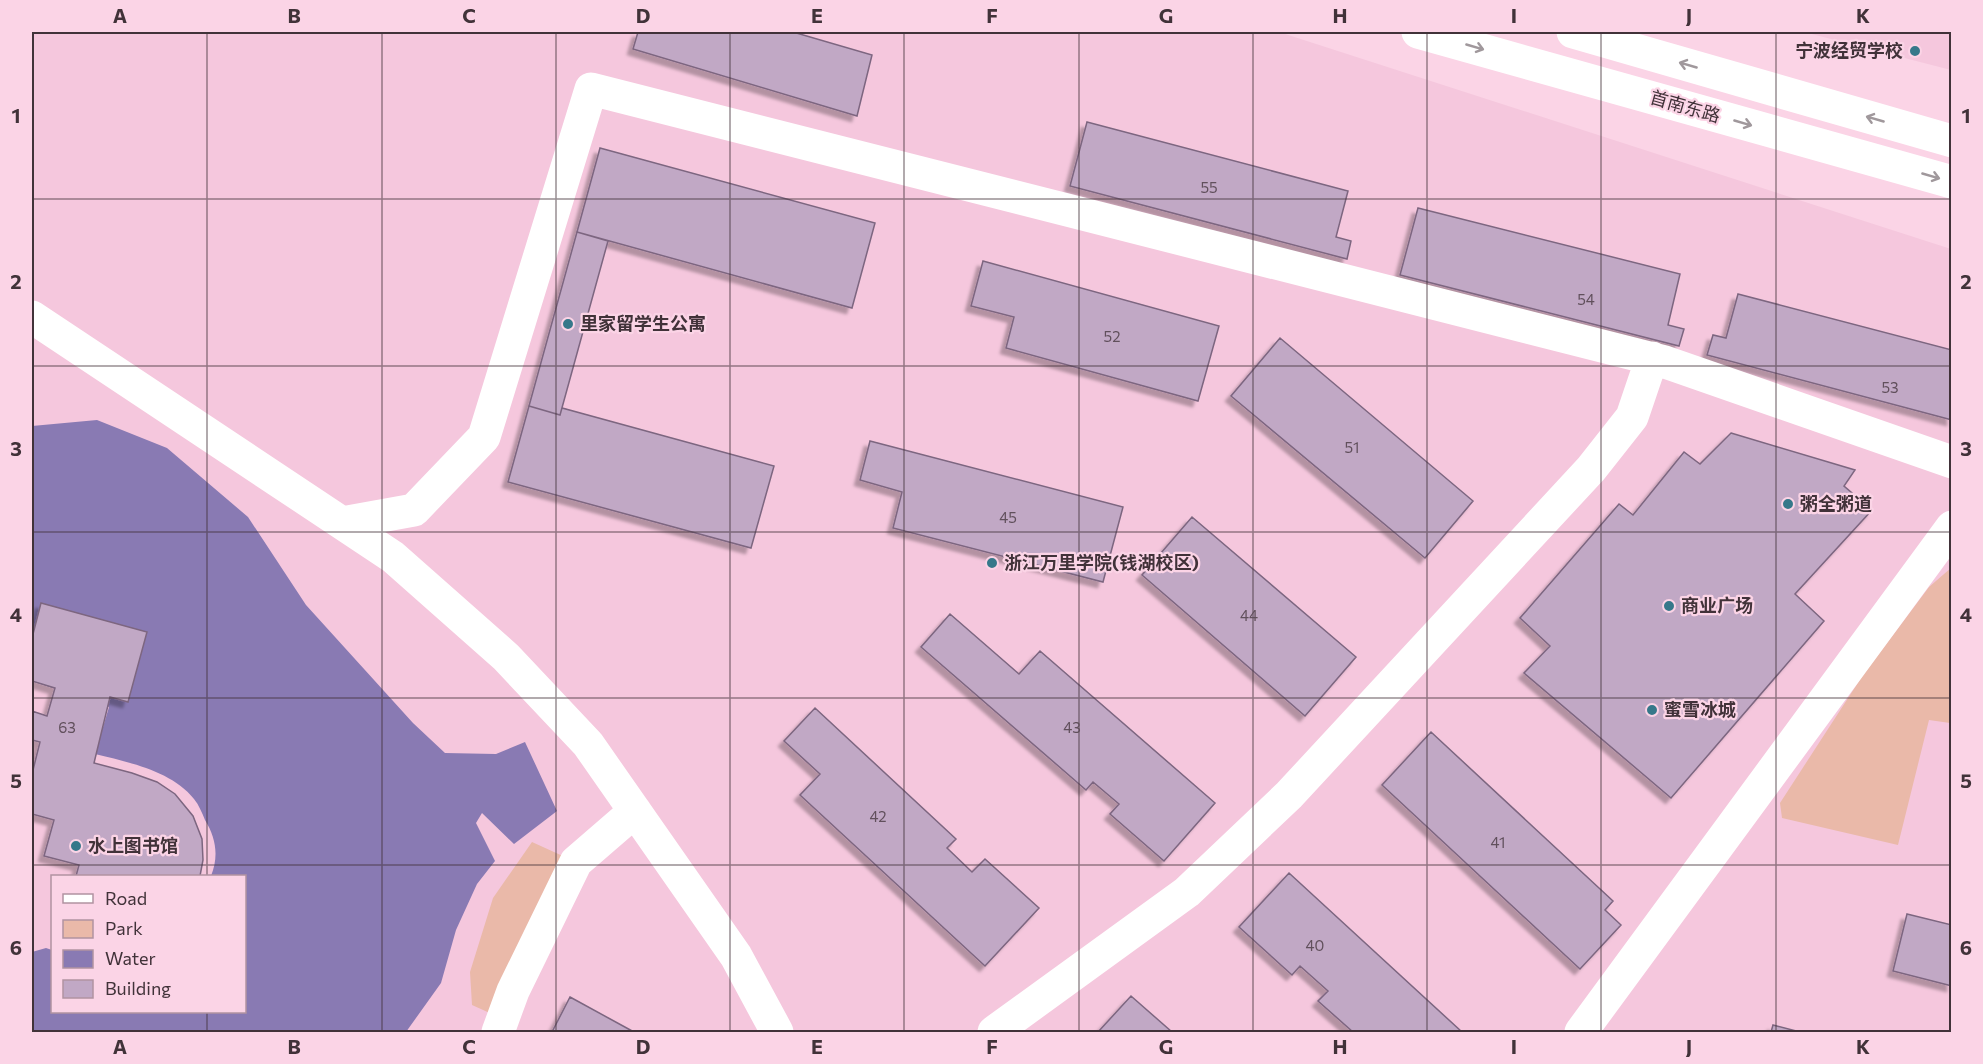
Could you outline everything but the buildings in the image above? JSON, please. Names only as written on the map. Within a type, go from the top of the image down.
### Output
[{"type":"main road","name":"首南东路","points":[[1418,32],[1952,182]]},
{"type":"main road","points":[[1573,32],[1952,141]]},
{"type":"main road","points":[[342,523],[414,510],[484,437],[591,89],[1652,358],[1952,462]]},
{"type":"main road","points":[[32,317],[393,557],[506,657],[588,744],[736,956],[777,1032]]},
{"type":"main road","points":[[994,1032],[1187,892],[1289,795],[1591,469],[1632,417],[1652,358]]},
{"type":"main road","points":[[1581,1032],[1952,527]]},
{"type":"main road","points":[[498,1032],[513,991],[576,862],[635,812]]},
{"type":"shaded area","name":"浙江万里学院(钱湖校区)","points":[[32,32],[1279,32],[1951,249],[1951,1032],[32,1032]]},
{"type":"shaded area","name":"宁波经贸学校","points":[[1804,32],[1951,32],[1951,70]]},
{"type":"green space","points":[[1951,568],[1951,721],[1950,723],[1929,720],[1898,845],[1782,818],[1780,803],[1863,675],[1929,587]]},
{"type":"green space","points":[[532,842],[576,862],[503,1019],[472,1005],[470,972],[493,898]]},
{"type":"water","points":[[97,420],[167,448],[248,517],[306,605],[413,723],[445,753],[496,754],[525,742],[557,811],[514,844],[482,813],[476,823],[495,861],[477,884],[456,930],[441,983],[406,1032],[32,1032],[32,952],[46,948],[51,950],[51,1013],[246,1013],[246,875],[211,875],[216,854],[214,840],[197,804],[185,789],[149,769],[95,754],[109,707],[32,681],[32,426]]},
{"type":"place","name":"宁波经贸学校","points":[[1915,51]]},
{"type":"place","name":"里家留学生公寓","points":[[568,324]]},
{"type":"place","name":"粥全粥道","points":[[1788,504]]},
{"type":"place","name":"浙江万里学院(钱湖校区)","points":[[992,563]]},
{"type":"place","name":"商业广场","points":[[1669,606]]},
{"type":"place","name":"蜜雪冰城","points":[[1652,710]]},
{"type":"place","name":"水上图书馆","points":[[76,846]]}]
